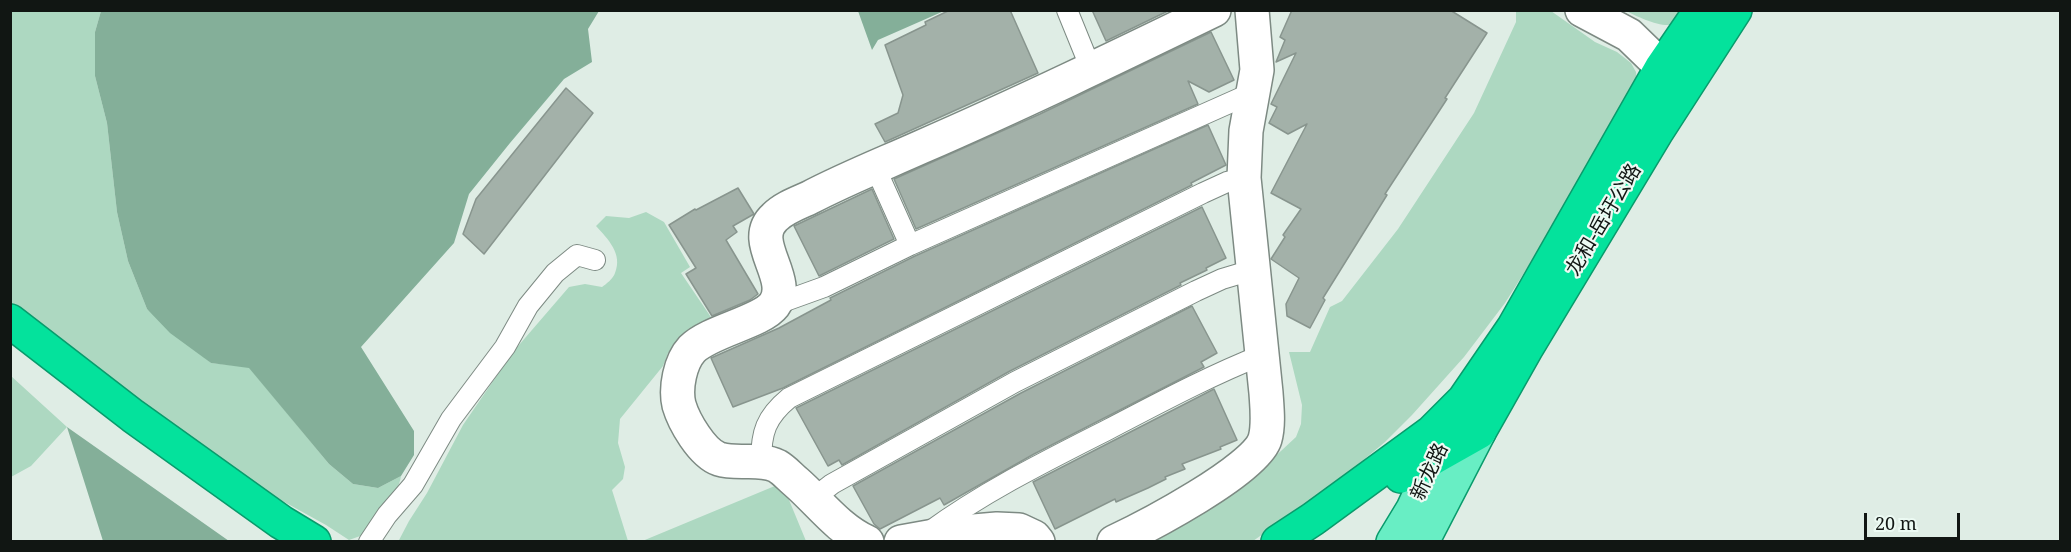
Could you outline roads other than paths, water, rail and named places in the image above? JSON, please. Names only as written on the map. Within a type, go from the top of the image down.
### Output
[{"type":"highway","name":"龙和-岳圩公路","points":[[1278,542],[1432,432],[1464,400],[1514,327],[1662,67],[1701,10]]},
{"type":"highway","name":"龙和-岳圩公路","points":[[1479,432],[1527,347],[1657,131],[1734,10]]},
{"type":"highway","points":[[10,321],[133,416],[281,522],[314,542]]},
{"type":"highway","points":[[10,344],[121,433],[279,542]]},
{"type":"highway","points":[[1316,542],[1396,479],[1479,432]]},
{"type":"main road","name":"新龙路","points":[[1393,542],[1413,509],[1464,400]]},
{"type":"main road","name":"新龙路","points":[[1422,542],[1479,432]]},
{"type":"street","points":[[867,542],[855,537],[777,466],[761,462],[736,462],[717,458],[703,447],[691,431],[679,405],[678,381],[692,350],[774,305],[778,293],[777,279],[766,242],[766,230],[774,217],[827,188],[994,115],[1214,10]]},
{"type":"street","points":[[1114,542],[1177,510],[1220,482],[1252,457],[1265,441],[1268,421],[1244,178],[1246,131],[1257,70],[1252,10]]},
{"type":"street","points":[[1596,14],[1629,35],[1662,67]]},
{"type":"street","points":[[911,539],[997,529],[1019,530],[1034,537],[1038,542]]},
{"type":"lane","points":[[1067,10],[1091,69]]},
{"type":"lane","points":[[774,305],[824,287],[910,245],[1254,92]]},
{"type":"lane","points":[[875,167],[910,245]]},
{"type":"lane","points":[[761,462],[764,431],[776,409],[789,398],[1203,193],[1227,182],[1244,178]]},
{"type":"lane","points":[[369,542],[387,515],[413,484],[451,419],[505,347],[528,306],[555,273],[577,255],[596,260]]},
{"type":"lane","points":[[814,498],[832,484],[1014,382],[1204,287],[1221,279],[1252,270]]},
{"type":"lane","points":[[911,539],[1027,471],[1224,370],[1262,355]]}]
